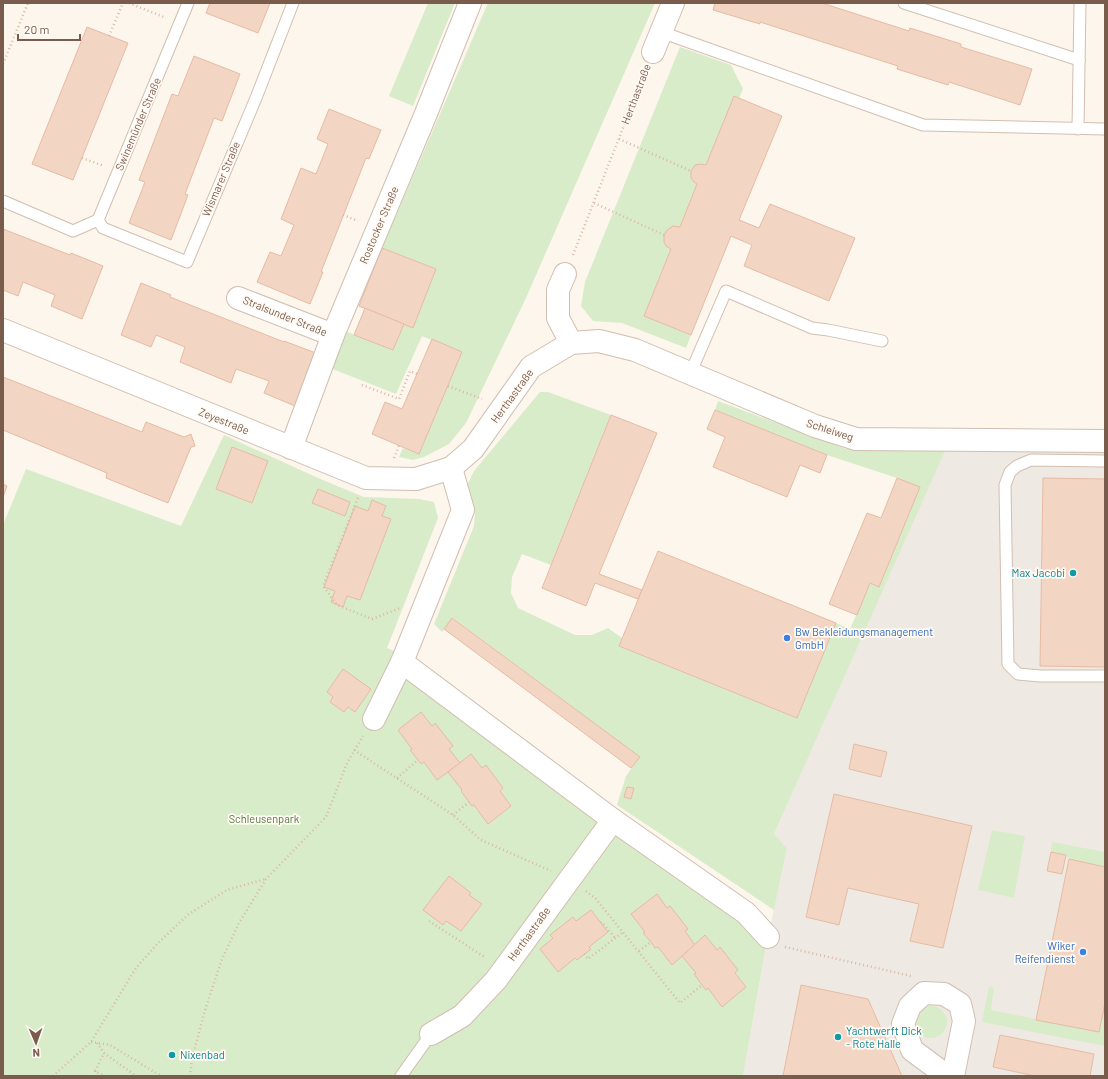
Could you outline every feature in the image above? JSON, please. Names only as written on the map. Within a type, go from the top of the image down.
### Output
[{"type":"street","name":"Rostocker Straße","points":[[291,448],[333,336],[425,116],[470,3]]},
{"type":"street","name":"Herthastraße","points":[[653,52],[674,3]]},
{"type":"street","points":[[565,274],[558,290],[558,318],[571,343]]},
{"type":"street","name":"Stralsunder Straße","points":[[238,298],[333,336]]},
{"type":"street","name":"Zeyestraße","points":[[3,330],[366,478],[416,479],[451,468]]},
{"type":"street","name":"Schleiweg","points":[[571,343],[599,341],[635,350],[815,426],[856,439],[1105,441]]},
{"type":"street","name":"Herthastraße","points":[[451,468],[473,449],[531,367],[571,343]]},
{"type":"street","points":[[369,726],[402,662],[463,510],[451,468]]},
{"type":"street","points":[[402,662],[613,820],[746,913],[775,942]]},
{"type":"street","name":"Herthastraße","points":[[431,1034],[462,1016],[496,980],[613,820]]},
{"type":"street","points":[[943,1076],[939,1070],[912,1050],[903,1024],[910,1006],[924,993],[946,986],[960,1004],[964,1021],[953,1076]]},
{"type":"lane","name":"Swinemünder Straße","points":[[98,220],[188,3]]},
{"type":"lane","name":"Wismarer Straße","points":[[98,220],[103,228],[186,262],[256,98],[293,3]]},
{"type":"lane","points":[[904,3],[1079,60]]},
{"type":"lane","points":[[1078,129],[1080,3]]},
{"type":"lane","points":[[661,32],[923,125],[1105,129]]},
{"type":"lane","points":[[3,201],[73,231],[98,220]]},
{"type":"lane","points":[[690,374],[726,292],[812,328],[882,341]]},
{"type":"lane","points":[[1105,461],[1031,460],[1017,466],[1010,472],[1005,485],[1008,664],[1018,674],[1040,676],[1105,676]]},
{"type":"lane","points":[[401,1076],[431,1034]]},
{"type":"path","points":[[3,64],[28,3]]},
{"type":"path","points":[[109,36],[123,3]]},
{"type":"path","points":[[129,3],[179,24]]},
{"type":"path","name":"Herthastraße","points":[[565,274],[653,52]]},
{"type":"path","points":[[619,138],[691,171]]},
{"type":"path","points":[[82,158],[118,172]]},
{"type":"path","points":[[594,203],[664,235]]},
{"type":"path","points":[[362,385],[399,399],[410,371],[417,374]]},
{"type":"path","points":[[448,386],[503,408]]},
{"type":"path","points":[[392,462],[399,445]]},
{"type":"path","points":[[366,478],[323,586],[337,605],[372,619],[400,608],[419,621]]},
{"type":"path","points":[[190,1076],[192,1059],[205,1010],[222,959],[239,923],[266,879],[326,817],[347,763],[369,726]]},
{"type":"path","points":[[354,750],[453,815],[481,840],[537,865]]},
{"type":"path","points":[[397,778],[418,760]]},
{"type":"path","points":[[453,815],[469,802]]},
{"type":"path","points":[[53,1076],[90,1042],[136,968],[158,943],[189,914],[227,890],[266,879]]},
{"type":"path","points":[[570,880],[596,898],[680,1003],[702,985]]},
{"type":"path","points":[[429,921],[504,969]]},
{"type":"path","points":[[601,923],[602,922],[615,938]]},
{"type":"path","points":[[584,954],[588,959],[623,932]]},
{"type":"path","points":[[639,951],[651,942]]},
{"type":"path","points":[[775,942],[946,986]]},
{"type":"path","points":[[90,1042],[110,1045],[161,1076]]},
{"type":"path","points":[[97,1043],[104,1053],[136,1076]]},
{"type":"path","points":[[96,1076],[95,1071],[104,1053]]},
{"type":"path","points":[[95,1071],[104,1076]]},
{"type":"shaded area","points":[[943,451],[1105,451],[1105,1076],[743,1076],[768,937],[787,848],[774,834]]},
{"type":"green space","points":[[428,3],[455,3],[413,106],[389,96]]},
{"type":"green space","points":[[488,3],[655,3],[526,298],[466,423],[449,444],[424,457],[413,460],[399,457],[403,448],[419,454],[462,352],[422,336],[396,394],[330,368],[345,331],[393,350],[404,324],[413,327],[436,269],[382,248]]},
{"type":"green space","points":[[680,47],[731,65],[743,89],[739,98],[734,97],[706,165],[696,165],[691,178],[697,184],[680,227],[670,228],[665,234],[664,242],[671,249],[644,316],[691,335],[686,348],[622,323],[593,321],[581,306],[585,282]]},
{"type":"green space","points":[[540,392],[548,392],[611,415],[551,565],[522,554],[512,577],[511,593],[518,608],[575,635],[592,635],[608,628],[622,638],[619,646],[797,718],[836,623],[850,629],[870,583],[879,587],[897,478],[827,455],[715,410],[718,401],[846,449],[945,451],[774,834],[787,848],[774,910],[617,805],[626,776],[639,757],[453,618],[442,632],[434,624],[474,526],[475,513],[467,497],[467,485],[474,471]]},
{"type":"green space","name":"Schleusenpark","points":[[224,435],[318,478],[364,497],[419,499],[434,502],[438,518],[387,648],[405,655],[746,913],[766,947],[743,1076],[3,1076],[3,525],[26,469],[181,526]]},
{"type":"green space","points":[[992,830],[1025,836],[1014,898],[978,890]]},
{"type":"green space","points":[[1052,842],[1105,852],[1105,867],[1069,859],[1066,855],[1051,852]]},
{"type":"green space","points":[[989,987],[994,988],[991,1010],[1099,1032],[1105,1003],[1105,1046],[982,1022]]},
{"type":"green space","points":[[928,1006],[934,1006],[943,1010],[947,1022],[943,1034],[934,1038],[928,1038],[919,1034],[915,1025],[915,1019],[919,1010]]},
{"type":"building","points":[[210,3],[270,3],[258,33],[206,13]]},
{"type":"building","points":[[715,3],[822,3],[909,31],[910,28],[961,44],[961,47],[1032,69],[1020,105],[949,82],[948,85],[897,69],[898,66],[760,22],[760,24],[713,10]]},
{"type":"building","points":[[87,27],[128,43],[73,180],[32,164]]},
{"type":"building","points":[[194,56],[240,74],[222,121],[214,118],[185,194],[188,195],[171,240],[129,223],[145,182],[139,180],[172,94],[178,96]]},
{"type":"building","points":[[734,96],[782,116],[739,220],[759,228],[770,204],[855,238],[829,301],[744,266],[752,245],[731,236],[691,335],[644,316],[671,249],[666,246],[664,242],[664,235],[667,230],[673,226],[680,227],[697,184],[691,178],[691,171],[695,165],[706,165]]},
{"type":"building","points":[[329,109],[381,130],[369,159],[366,158],[310,304],[257,282],[270,252],[281,256],[294,225],[281,219],[301,168],[316,174],[328,144],[317,139]]},
{"type":"building","points":[[3,229],[103,266],[82,319],[51,306],[55,295],[23,282],[18,296],[3,290]]},
{"type":"building","points":[[382,248],[436,269],[413,328],[359,306]]},
{"type":"building","points":[[141,283],[171,295],[170,297],[316,353],[295,406],[264,393],[269,381],[236,369],[231,383],[180,362],[185,347],[156,335],[151,347],[121,335]]},
{"type":"building","points":[[365,308],[404,324],[393,350],[354,335]]},
{"type":"building","points":[[432,339],[462,352],[419,454],[372,434],[385,402],[402,409]]},
{"type":"building","points":[[3,377],[142,432],[146,422],[184,437],[191,434],[195,446],[191,447],[168,503],[106,478],[107,473],[3,430]]},
{"type":"building","points":[[715,410],[827,455],[820,473],[800,465],[787,497],[713,467],[725,437],[707,429]]},
{"type":"building","points":[[611,415],[657,433],[599,574],[642,590],[638,599],[595,583],[586,606],[542,588]]},
{"type":"building","points":[[232,447],[268,461],[252,503],[216,489]]},
{"type":"building","points":[[897,478],[920,487],[879,587],[870,583],[857,615],[829,604],[867,513],[881,518]]},
{"type":"building","name":"Max Jacobi","points":[[1043,478],[1105,479],[1105,667],[1040,666]]},
{"type":"building","points":[[3,484],[7,486],[3,497]]},
{"type":"building","points":[[318,489],[350,502],[345,516],[312,503]]},
{"type":"building","points":[[372,500],[386,506],[382,516],[391,519],[360,600],[347,596],[343,607],[331,602],[335,591],[324,587],[355,506],[368,511]]},
{"type":"building","points":[[658,551],[836,623],[797,718],[619,646]]},
{"type":"building","points":[[452,618],[640,757],[631,768],[444,629]]},
{"type":"building","points":[[343,669],[371,689],[355,712],[348,707],[344,712],[330,702],[333,697],[327,692]]},
{"type":"building","points":[[421,712],[432,726],[435,723],[453,746],[449,749],[460,763],[437,780],[424,762],[421,764],[410,750],[412,749],[398,730]]},
{"type":"building","points":[[854,744],[887,752],[881,777],[849,769]]},
{"type":"building","points":[[471,754],[482,768],[486,765],[503,788],[500,791],[511,806],[488,824],[474,805],[472,806],[448,772]]},
{"type":"building","points":[[627,787],[634,788],[631,799],[624,797]]},
{"type":"building","points":[[834,794],[972,826],[943,948],[910,941],[919,904],[848,888],[839,925],[806,917]]},
{"type":"building","points":[[1051,852],[1066,855],[1062,874],[1047,871]]},
{"type":"building","points":[[1069,859],[1105,867],[1105,1003],[1099,1032],[1036,1020]]},
{"type":"building","points":[[449,876],[471,893],[469,895],[482,904],[461,931],[446,921],[443,925],[423,910]]},
{"type":"building","points":[[657,894],[667,908],[670,906],[688,929],[685,931],[695,945],[672,965],[658,947],[655,948],[631,914]]},
{"type":"building","points":[[591,910],[608,932],[589,947],[591,949],[577,960],[575,958],[558,972],[540,949],[553,938],[550,935],[573,917],[576,921]]},
{"type":"building","points":[[705,935],[717,950],[720,947],[738,970],[735,973],[746,987],[722,1007],[708,988],[706,990],[702,985],[694,974],[696,973],[682,956]]},
{"type":"building","name":"Yachtwerft Dick - Rote Halle","points":[[801,985],[868,999],[902,1076],[783,1076]]},
{"type":"building","points":[[1000,1035],[1094,1054],[1090,1076],[1035,1076],[993,1067]]},
{"type":"place","name":"Max Jacobi","points":[[1073,573]]},
{"type":"place","name":"Bw Bekleidungsmanagement GmbH","points":[[787,638]]},
{"type":"place","name":"Wiker Reifendienst","points":[[1083,952]]},
{"type":"place","name":"Yachtwerft Dick - Rote Halle","points":[[838,1037]]},
{"type":"place","name":"Nixenbad","points":[[172,1055]]}]
